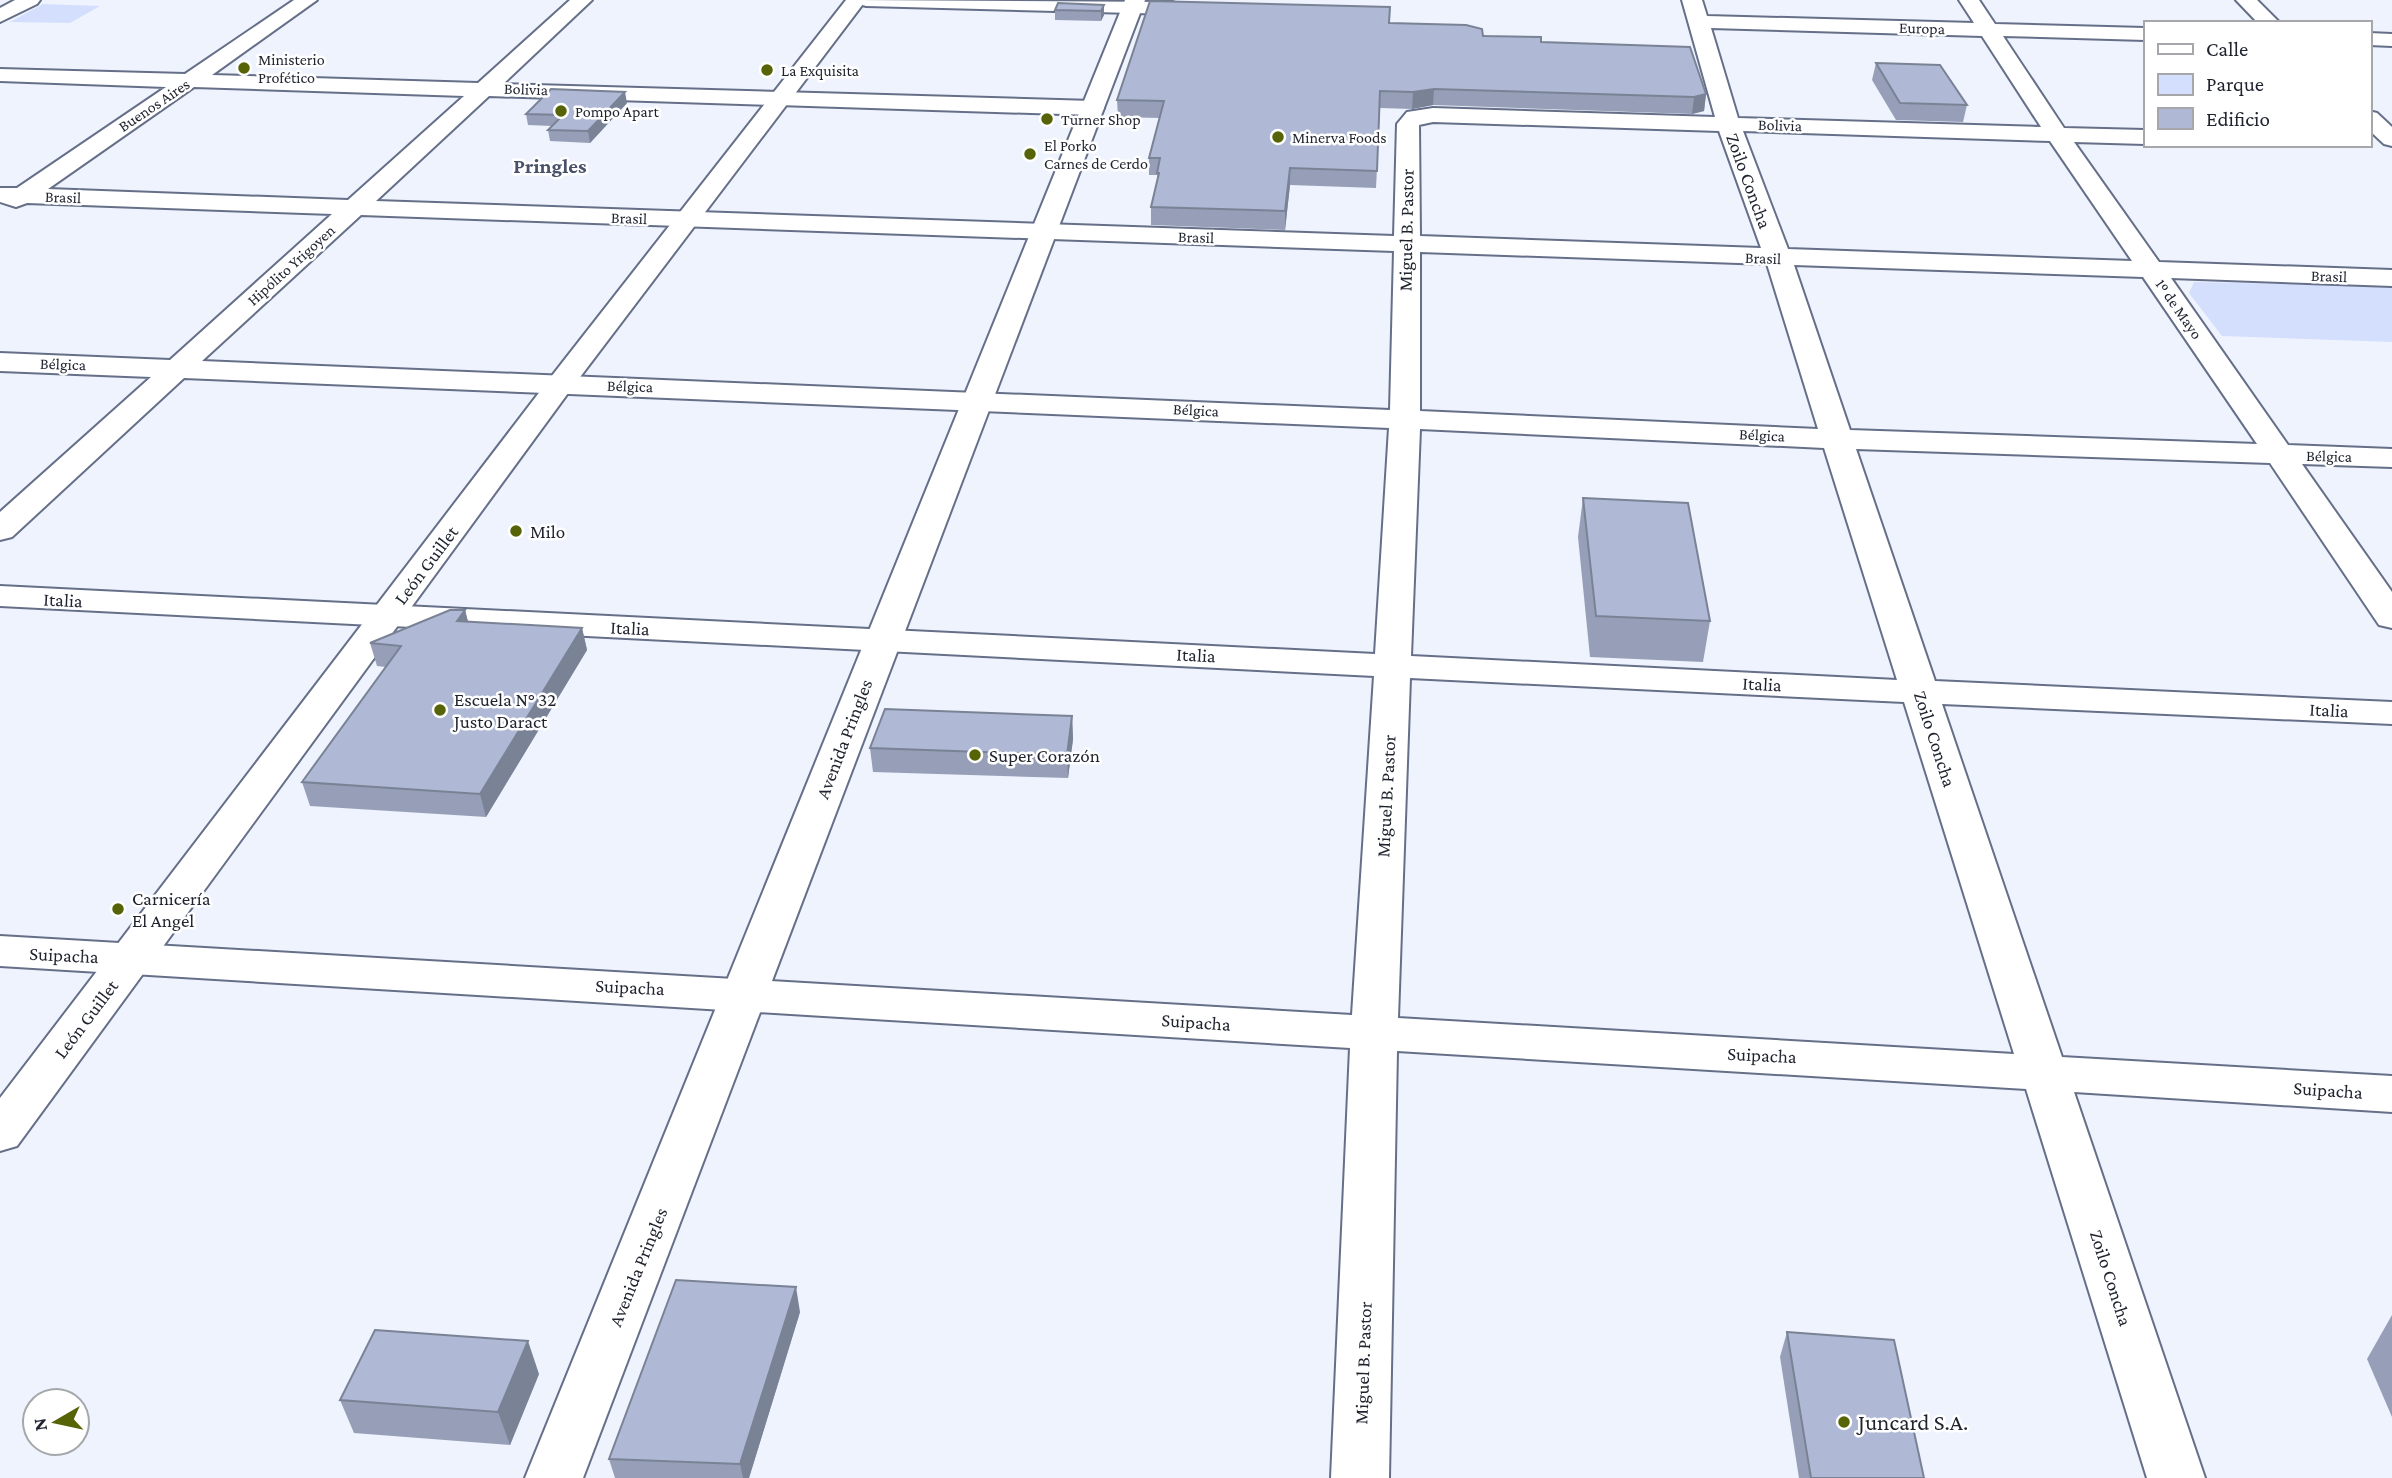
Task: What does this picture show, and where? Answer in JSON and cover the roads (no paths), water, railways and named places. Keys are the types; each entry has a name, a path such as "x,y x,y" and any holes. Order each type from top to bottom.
{"street":[{"path":"0,16 30,0"},
{"name":"Buenos Aires","path":"0,211 11,195 191,80 307,0"},
{"name":"Hipólito Yrigoyen","path":"0,530 582,0"},
{"name":"León Guillet","path":"0,1133 561,383 856,0"},
{"path":"866,0 1134,4 1172,8"},
{"name":"Zoilo Concha","path":"1692,0 1728,123 1777,258 2176,1478"},
{"name":"1º de Mayo","path":"1969,0 2057,134 2392,617"},
{"path":"2246,0 2268,21"},
{"name":"Avenida Pringles","path":"554,1478 747,994 882,639 1134,4"},
{"name":"Europa","path":"1698,22 2144,34"},
{"path":"2371,39 2392,40"},
{"name":"Bolivia","path":"0,75 1093,108"},
{"name":"Bolivia","path":"1415,117 1728,123 2144,137"},
{"name":"Miguel B. Pastor","path":"1360,1478 1374,1032 1405,419 1408,124 1415,117"},
{"path":"2371,120 2392,141"},
{"path":"2371,142 2392,141"},
{"name":"Brasil","path":"11,195 352,209 2392,278"},
{"name":"Bélgica","path":"0,362 979,400 1836,439 2392,458"},
{"name":"Italia","path":"0,596 1919,692 2392,713"},
{"name":"Suipacha","path":"0,951 2392,1094"}],"place":[{"name":"Ministerio Profético","path":"244,68"},
{"name":"La Exquisita","path":"767,70"},
{"name":"Pompo Apart","path":"561,111"},
{"name":"Turner Shop","path":"1047,119"},
{"name":"Minerva Foods","path":"1278,137"},
{"name":"El Porko Carnes de Cerdo","path":"1030,154"},
{"name":"Milo","path":"516,531"},
{"name":"Escuela N° 32 Justo Daract","path":"440,710"},
{"name":"Super Corazón","path":"975,755"},
{"name":"Carnicería El Angel","path":"118,909"},
{"name":"Juncard S.A.","path":"1844,1422"}],"district":[{"name":"Pringles","path":"550,166"}]}
